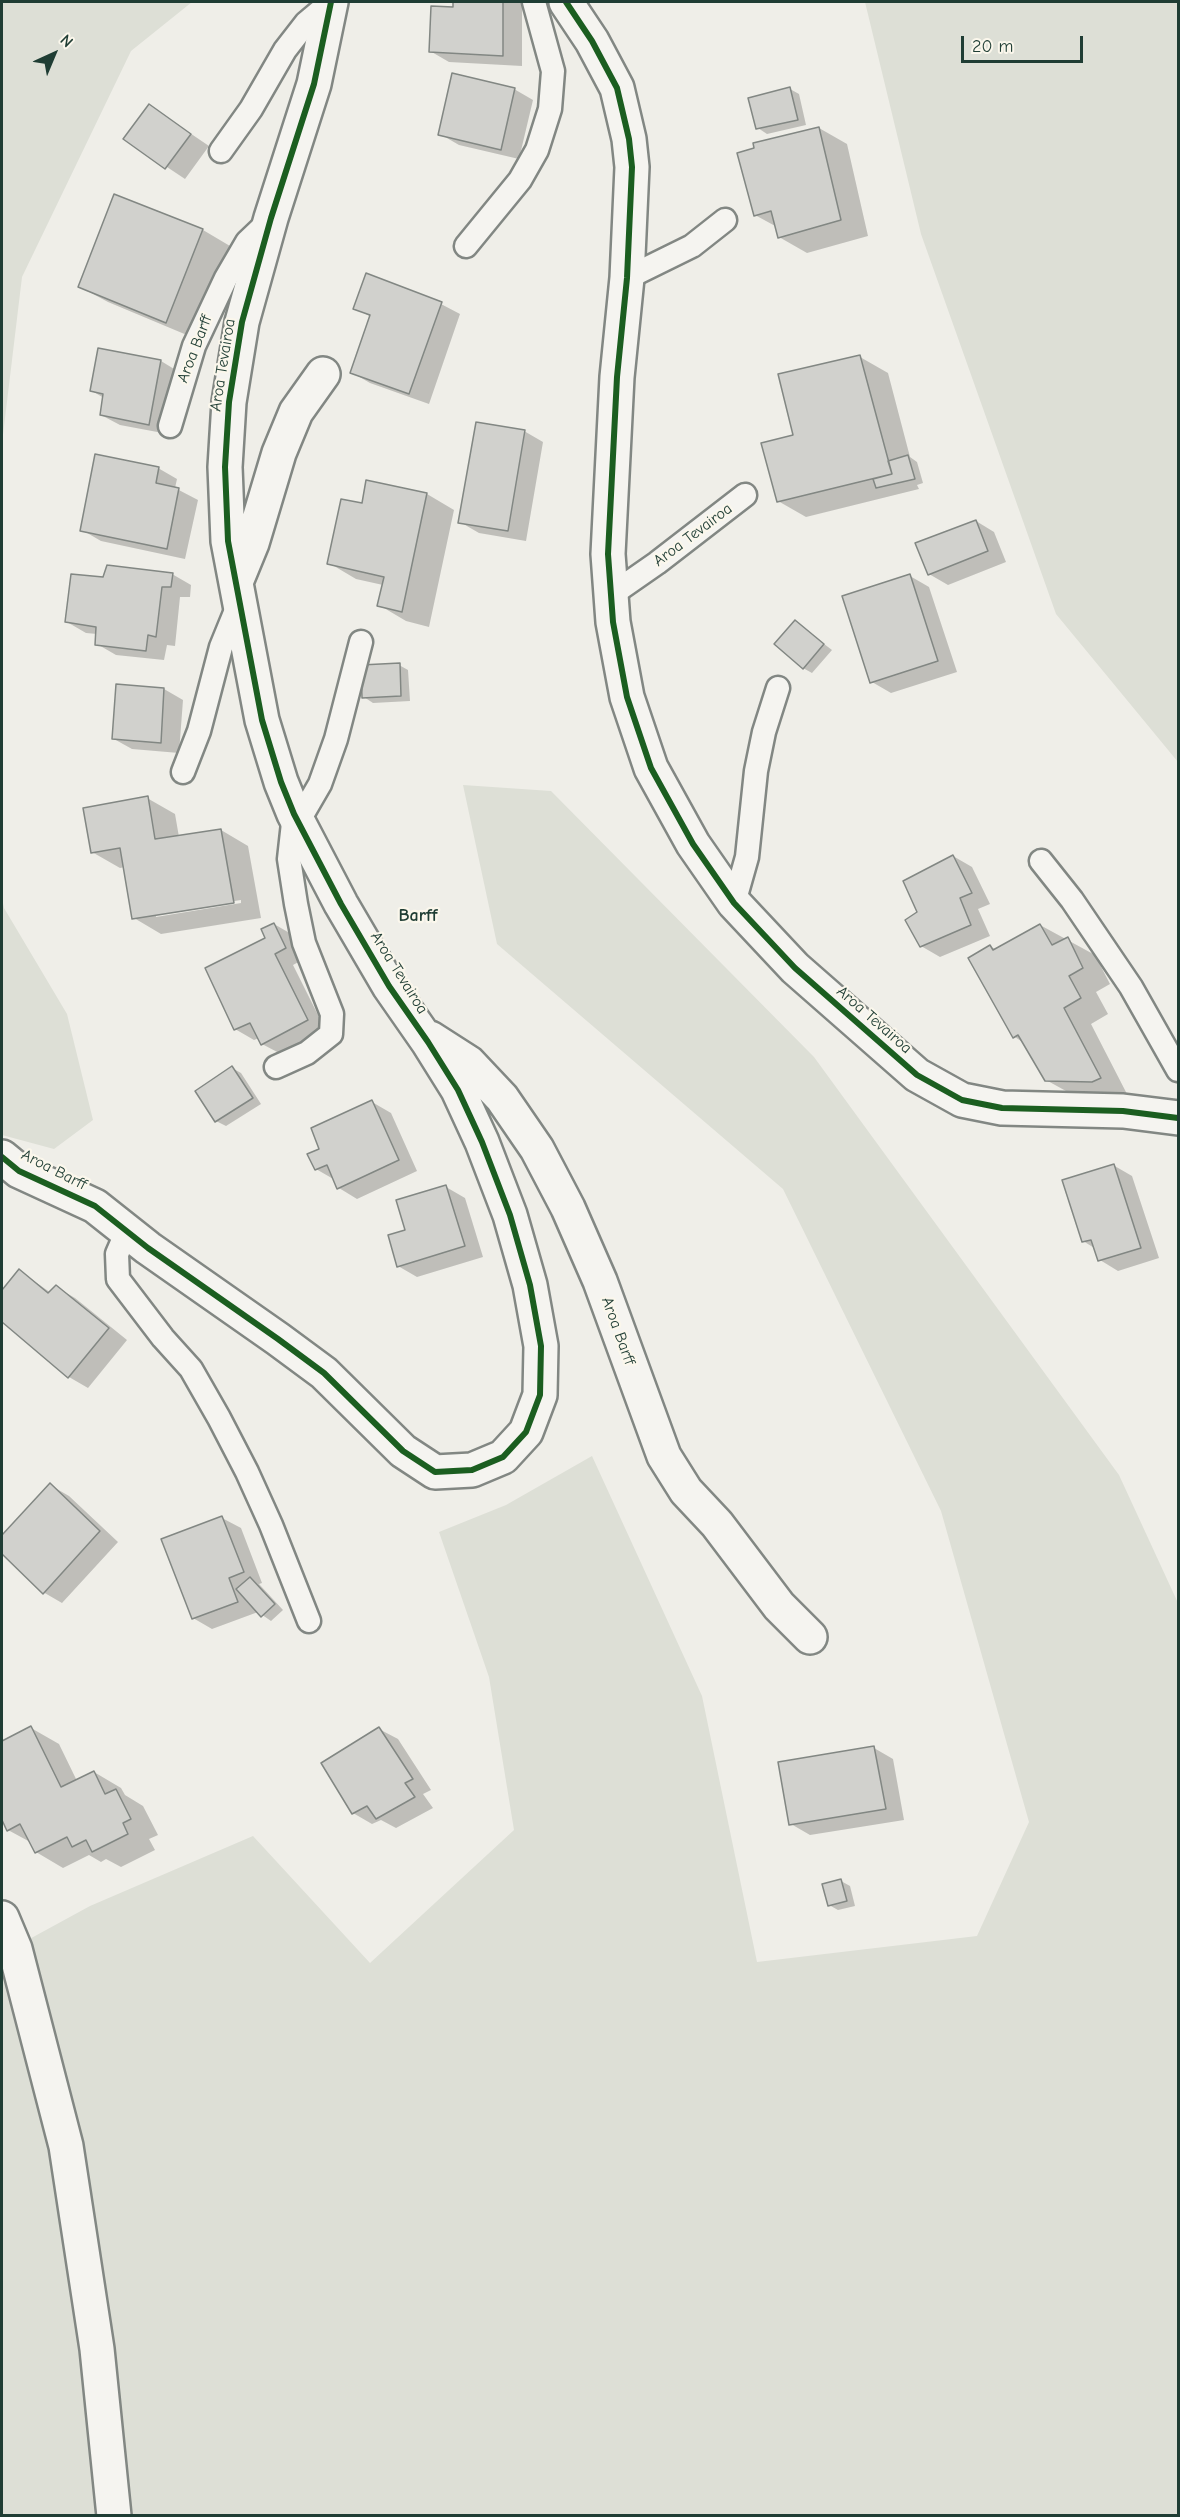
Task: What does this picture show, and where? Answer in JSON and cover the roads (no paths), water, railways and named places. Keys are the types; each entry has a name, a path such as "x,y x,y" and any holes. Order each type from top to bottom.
{"street":[{"name":"Aroa Tevairoa","path":"95,1206 324,1373 403,1451 435,1472 472,1470 503,1457 526,1432 540,1395 541,1346 530,1285 510,1215 482,1142 458,1090 389,986 347,915 296,818 281,782 262,720 228,541 225,467 229,402 242,322 271,218 314,84 331,2"},
{"name":"Aroa Tevairoa","path":"566,2 592,41 617,88 629,139 632,167 627,278 617,377 608,554 613,622 627,697 651,768 693,844 734,903 795,968 917,1075 962,1100 1002,1108 1122,1111 1179,1118"},
{"path":"238,593 279,453 296,412 323,374"},
{"name":"Aroa Barff","path":"421,1032 469,1063 502,1098 537,1149 568,1208 600,1281 664,1456 686,1491 717,1524 779,1606 810,1637"},
{"name":"Aroa Barff","path":"2,1157 19,1171 95,1206"},
{"path":"2,1918 15,1949 66,2146 97,2349 114,2516"}],"lane":[{"path":"221,151 251,109 285,50 306,23 331,2"},
{"path":"466,246 519,180 537,150 550,110 553,71 534,2"},
{"name":"Aroa Barff","path":"170,426 194,346 226,278 247,242 271,218"},
{"path":"627,278 661,264 692,246 725,220"},
{"name":"Aroa Tevairoa","path":"611,595 657,563 745,495"},
{"path":"183,772 198,731 238,593"},
{"path":"276,1067 307,1053 331,1034 332,1014 304,943 289,859 296,818 320,783 332,750 361,642"},
{"path":"734,903 747,857 750,808 758,761 764,732 778,688"},
{"path":"1041,861 1072,900 1131,987 1179,1070"},
{"path":"127,1231 117,1254 118,1279 163,1338 191,1369 219,1418 271,1525 309,1622"}],"district":[{"name":"Barff","path":"418,916"}]}
